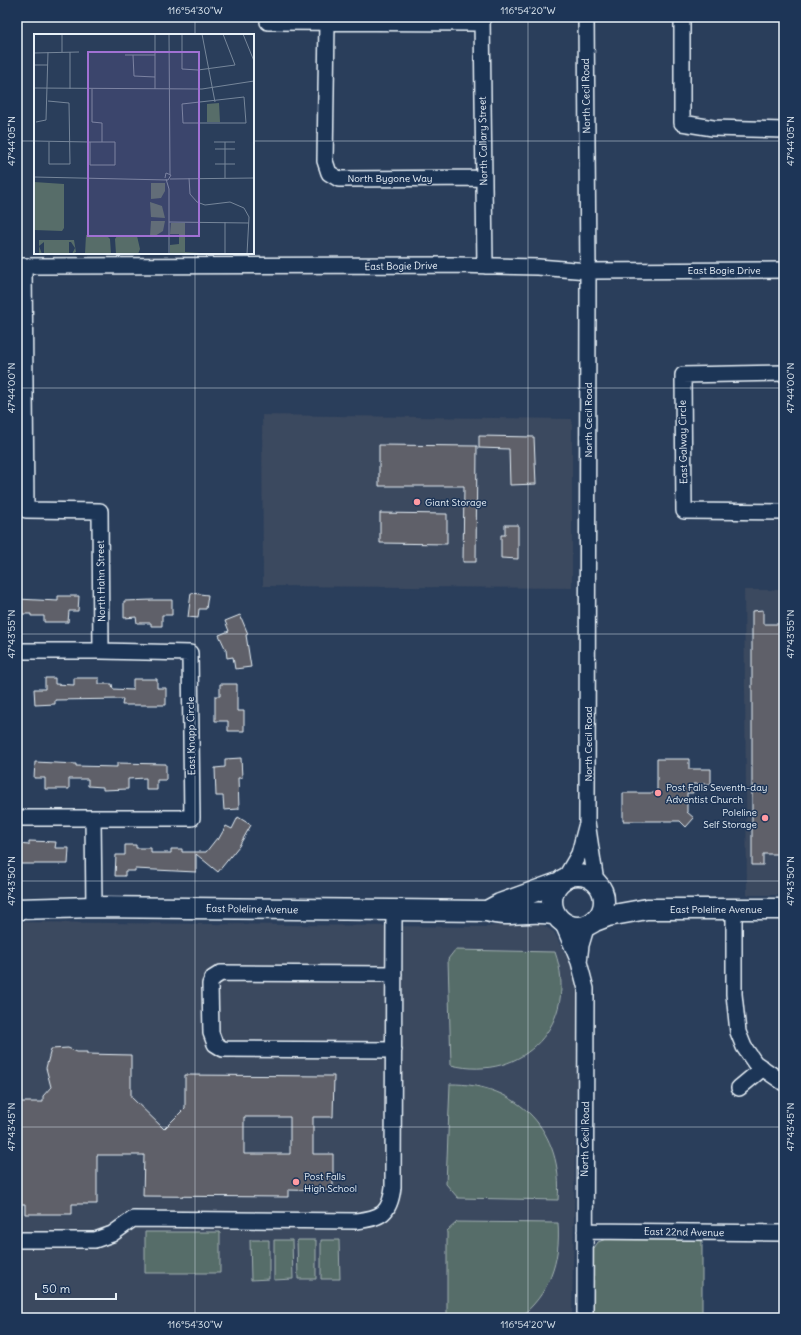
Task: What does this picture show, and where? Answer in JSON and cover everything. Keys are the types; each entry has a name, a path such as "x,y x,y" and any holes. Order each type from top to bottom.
{"main road":[{"path":"572,875 581,875 599,885 603,905 600,914 591,923 578,927 570,926 559,918 552,907 551,898 561,880 572,875"},
{"name":"East Poleline Avenue","path":"487,910 561,880"},
{"name":"East Poleline Avenue","path":"599,885 625,902 647,909"},
{"name":"East Poleline Avenue","path":"17,908 94,907 487,910 508,916 545,912 559,918"},
{"name":"East Poleline Avenue","path":"591,923 608,916 647,909 784,909"}],"street":[{"name":"North Cecil Road","path":"586,17 588,272 587,822 599,885"},
{"path":"682,17 682,123 713,128 784,130"},
{"path":"268,22 482,20"},
{"name":"North Callary Street","path":"482,20 485,266"},
{"name":"North Bygone Way","path":"327,22 325,161 329,173 339,179 484,178"},
{"name":"East Bogie Drive","path":"21,266 485,266 538,267 588,272 784,270"},
{"name":"North Hahn Street","path":"21,266 26,510 100,511 101,651"},
{"name":"East Galway Circle","path":"784,373 683,375 684,511 784,512"},
{"name":"East Knapp Circle","path":"17,651 101,651 190,654 192,818 17,818"},
{"path":"93,818 94,907"},
{"name":"North Cecil Road","path":"561,880 574,865 587,822"},
{"path":"734,909 734,994 738,1032 744,1047 751,1058 784,1083"},
{"path":"17,1240 95,1240 112,1234 133,1219 356,1221 380,1216 388,1209 392,1200 393,1187 394,910"},
{"name":"North Cecil Road","path":"559,918 580,962 586,989 584,1232 585,1318"},
{"name":"North Cecil Road","path":"580,962 581,945 591,923"},
{"path":"394,974 221,973 213,978 210,984 211,1033 215,1044 223,1049 394,1050"},
{"path":"739,1088 763,1068"},
{"name":"East 22nd Avenue","path":"584,1232 784,1233"}],"shaded area":[{"name":"Giant Storage","path":"262,415 572,419 572,588 263,586"},
{"name":"Poleline Self Storage","path":"744,590 784,590 784,895 747,895"},
{"name":"Post Falls High School","path":"525,921 538,922 554,932 575,973 578,997 572,1318 17,1318 17,922 488,927"}],"green space":[{"path":"455,950 555,952 561,978 560,1002 552,1023 540,1042 523,1056 502,1065 477,1068 451,1065 448,959"},
{"path":"450,1084 475,1086 497,1092 516,1102 532,1116 545,1133 553,1153 558,1175 558,1200 458,1198 446,1184"},
{"path":"457,1222 558,1223 557,1251 551,1276 538,1299 519,1318 447,1318 447,1231"},
{"path":"145,1232 220,1232 220,1273 145,1273"},
{"path":"606,1239 702,1239 702,1318 593,1318 592,1251 598,1242"},
{"path":"250,1240 269,1240 269,1279 251,1280"},
{"path":"274,1240 292,1240 293,1279 274,1280"},
{"path":"297,1240 316,1240 316,1279 298,1279"},
{"path":"321,1240 339,1240 340,1279 321,1279"}],"building":[{"path":"479,436 534,437 536,484 510,485 509,449 479,448"},
{"path":"379,445 477,446 476,562 463,562 464,486 379,486"},
{"path":"380,513 447,514 447,544 380,543"},
{"path":"505,525 518,525 518,559 501,558 501,535 505,535"},
{"path":"191,593 208,595 206,609 199,609 198,618 188,617"},
{"path":"58,596 79,596 78,611 69,611 68,622 44,622 44,616 17,614 17,599 58,601"},
{"path":"172,600 172,615 162,615 162,626 151,626 151,623 137,623 136,617 124,618 124,601"},
{"name":"Poleline Self Storage","path":"763,610 763,624 784,624 784,854 763,854 763,865 752,865 752,611"},
{"path":"240,615 248,634 246,635 251,667 235,669 233,657 227,658 226,650 219,635 229,631 225,621"},
{"path":"45,678 55,678 55,684 74,685 74,678 99,678 99,684 112,684 113,689 133,690 133,679 157,679 157,688 166,688 166,705 122,705 123,699 55,700 55,704 35,705 34,689 45,689"},
{"path":"220,684 237,684 237,711 244,711 244,731 228,731 228,721 215,721 215,696 220,696"},
{"path":"241,758 242,778 238,778 239,809 224,810 223,796 216,796 215,768 225,767 225,759"},
{"name":"Post Falls Seventh-day Adventist Church","path":"657,759 689,759 689,769 711,769 711,784 693,784 693,793 687,793 687,812 694,818 686,827 680,821 623,821 623,793 657,793"},
{"path":"35,762 76,764 76,766 117,767 117,763 166,764 166,780 157,780 157,790 146,790 146,778 128,779 128,789 103,790 103,787 88,786 88,779 69,779 69,789 45,789 45,778 34,778"},
{"path":"238,817 251,825 239,846 218,872 196,854 196,872 135,869 135,871 125,871 125,876 115,876 116,855 125,855 125,845 136,845 136,848 151,848 151,853 171,853 171,849 182,849 182,852 206,852 217,838 218,840 226,826 232,829"},
{"path":"29,841 56,842 55,848 69,848 68,864 17,864 17,844 29,845"},
{"path":"68,1048 77,1052 87,1052 87,1054 131,1055 131,1097 164,1129 185,1108 185,1075 334,1076 333,1117 313,1117 313,1154 333,1154 333,1191 288,1190 288,1197 143,1196 144,1155 97,1155 97,1204 72,1204 72,1214 25,1214 25,1204 17,1204 17,1102 43,1102 43,1096 51,1087 46,1068 51,1049","holes":["244,1117 290,1117 290,1154 244,1154"]}],"place":[{"name":"Giant Storage","path":"417,502"},
{"name":"Post Falls Seventh-day Adventist Church","path":"658,793"},
{"name":"Poleline Self Storage","path":"765,818"},
{"name":"Post Falls High School","path":"296,1182"}]}
